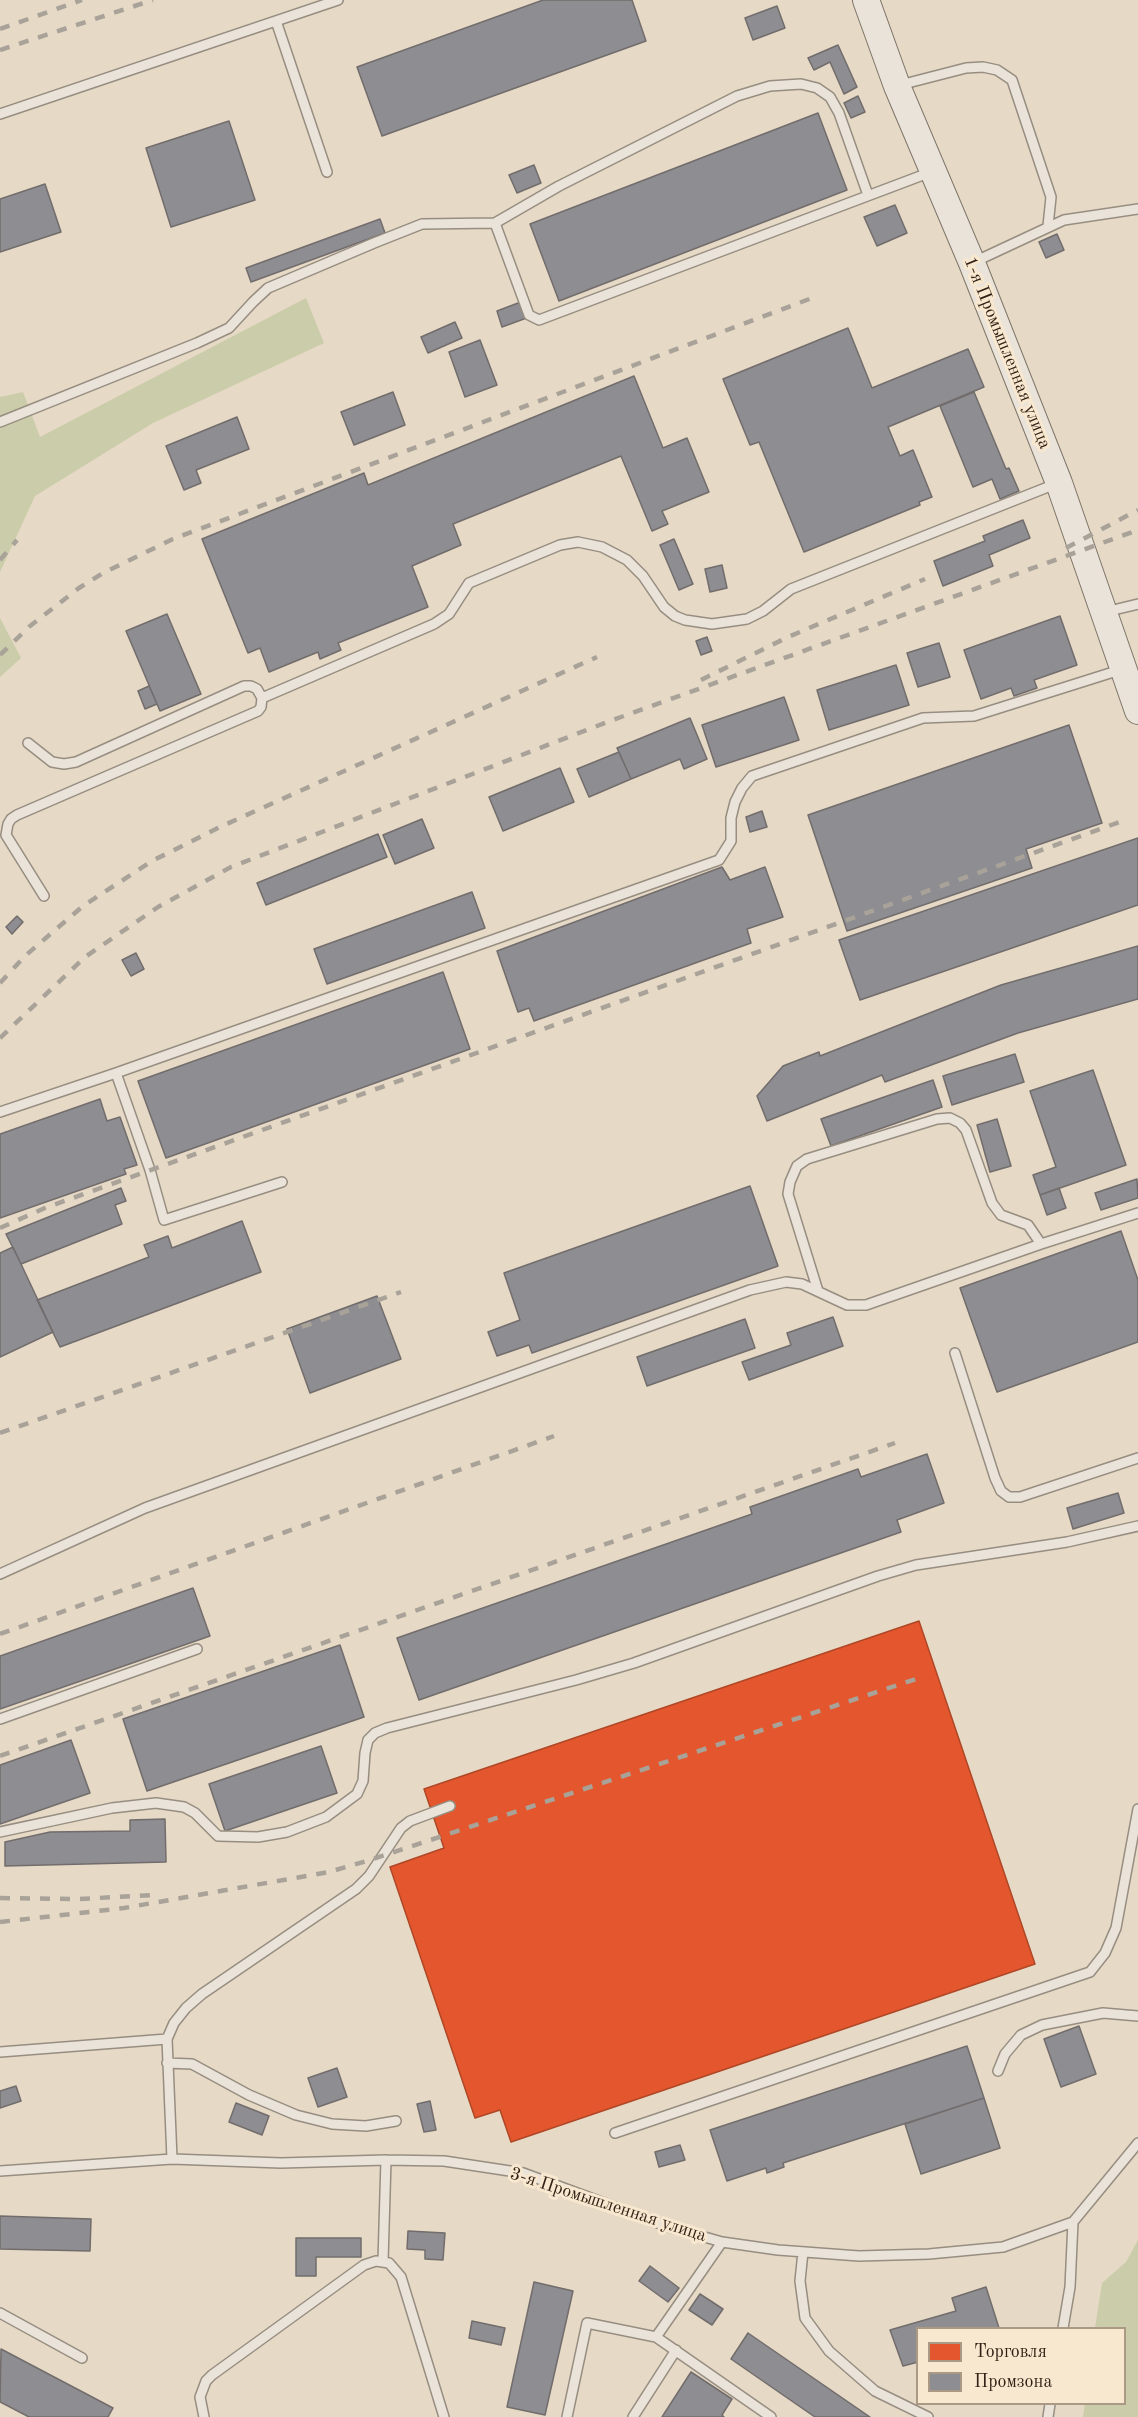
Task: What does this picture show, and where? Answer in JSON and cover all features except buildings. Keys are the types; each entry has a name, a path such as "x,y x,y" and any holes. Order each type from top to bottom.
{"main road":[{"name":"1-я Промышленная улица","path":"866,0 897,86 972,263 1059,483 1138,711"}],"lane":[{"path":"0,114 338,0"},
{"path":"276,21 327,172"},
{"path":"897,86 966,68 983,67 998,70 1012,80 1051,197 1048,226"},
{"path":"0,422 229,328 268,288 422,224 495,223 559,186 726,101 770,86 801,84 817,88 830,97 868,195"},
{"path":"495,223 528,315 539,320 933,171"},
{"path":"972,263 1064,220 1138,209"},
{"path":"262,698 435,624 449,614 469,584 560,545 578,542 602,547 627,560 643,576 664,607 675,616 712,624 747,619 763,611 791,589 1059,483"},
{"path":"1104,612 1138,604"},
{"path":"0,1112 719,860 731,841 731,818 735,802 742,788 753,776 923,718 974,716 1124,669"},
{"path":"28,743 52,762 64,764 76,762 244,686 257,689 262,698 258,711 11,819 6,835 44,896"},
{"path":"116,1073 150,1170 164,1220 282,1182"},
{"path":"818,1290 788,1194 797,1166 807,1159 937,1119 950,1118 960,1123 966,1130 992,1203 1001,1215 1028,1225 1041,1244"},
{"path":"0,1574 145,1508 750,1290 786,1282 802,1284 847,1305 866,1305 1138,1213"},
{"path":"955,1353 995,1478 1001,1491 1009,1497 1020,1497 1138,1458"},
{"path":"0,1832 112,1808 156,1803 167,1803 189,1810 218,1836 250,1838 287,1832 326,1817 357,1794 363,1781 368,1740 375,1733 387,1728 624,1666 878,1576 916,1565 1067,1542 1138,1526"},
{"path":"0,1719 197,1649"},
{"path":"172,2159 166,2062 167,2039 174,2024 186,2008 202,1994 356,1889 369,1876 401,1828 410,1821 450,1806"},
{"path":"615,2133 1090,1972 1105,1953 1116,1928 1138,1809"},
{"path":"998,2071 1005,2054 1021,2035 1042,2025 1103,2013 1138,2016"},
{"path":"0,2052 167,2039"},
{"path":"166,2062 192,2064 249,2095 296,2115 332,2124 366,2126 396,2121"},
{"path":"1063,2327 1070,2287 1074,2222 1138,2143"},
{"name":"3-я Промышленная улица","path":"0,2171 172,2159 281,2163 444,2161 523,2173 666,2226 722,2242 859,2256 929,2254 1003,2247 1074,2222"},
{"path":"383,2262 386,2160"},
{"path":"656,2337 722,2242"},
{"path":"803,2252 800,2281 805,2318 829,2351 875,2391 928,2417"},
{"path":"204,2417 200,2397 206,2381 212,2375 370,2262 383,2262 394,2267 401,2277 444,2417"},
{"path":"0,2313 82,2358"},
{"path":"567,2417 587,2323 656,2337 771,2417"},
{"path":"633,2417 676,2350"}],"green space":[{"path":"306,298 324,343 153,423 35,496 0,572 0,397 23,392 40,437"},
{"path":"0,618 21,658 0,677"},
{"path":"1138,2240 1138,2417 1083,2417 1085,2405 1126,2405 1126,2327 1095,2327 1102,2283 1126,2262"}],"railway":[{"path":"0,29 82,0"},
{"path":"0,50 153,0"},
{"path":"0,655 30,626 79,588 103,573 173,539 812,298"},
{"path":"1066,548 1138,510"},
{"path":"0,1038 85,957 158,907 231,867 610,721 1138,530"},
{"path":"0,560 17,540"},
{"path":"701,680 788,637 925,579"},
{"path":"0,983 25,956 83,906 152,861 220,827 597,657"},
{"path":"0,1228 45,1208 1128,819"},
{"path":"0,1433 401,1292"},
{"path":"0,1634 554,1436"},
{"path":"0,1756 895,1443"},
{"path":"0,1922 124,1908 329,1872 922,1677"},
{"path":"0,1898 78,1899 156,1895"}]}
